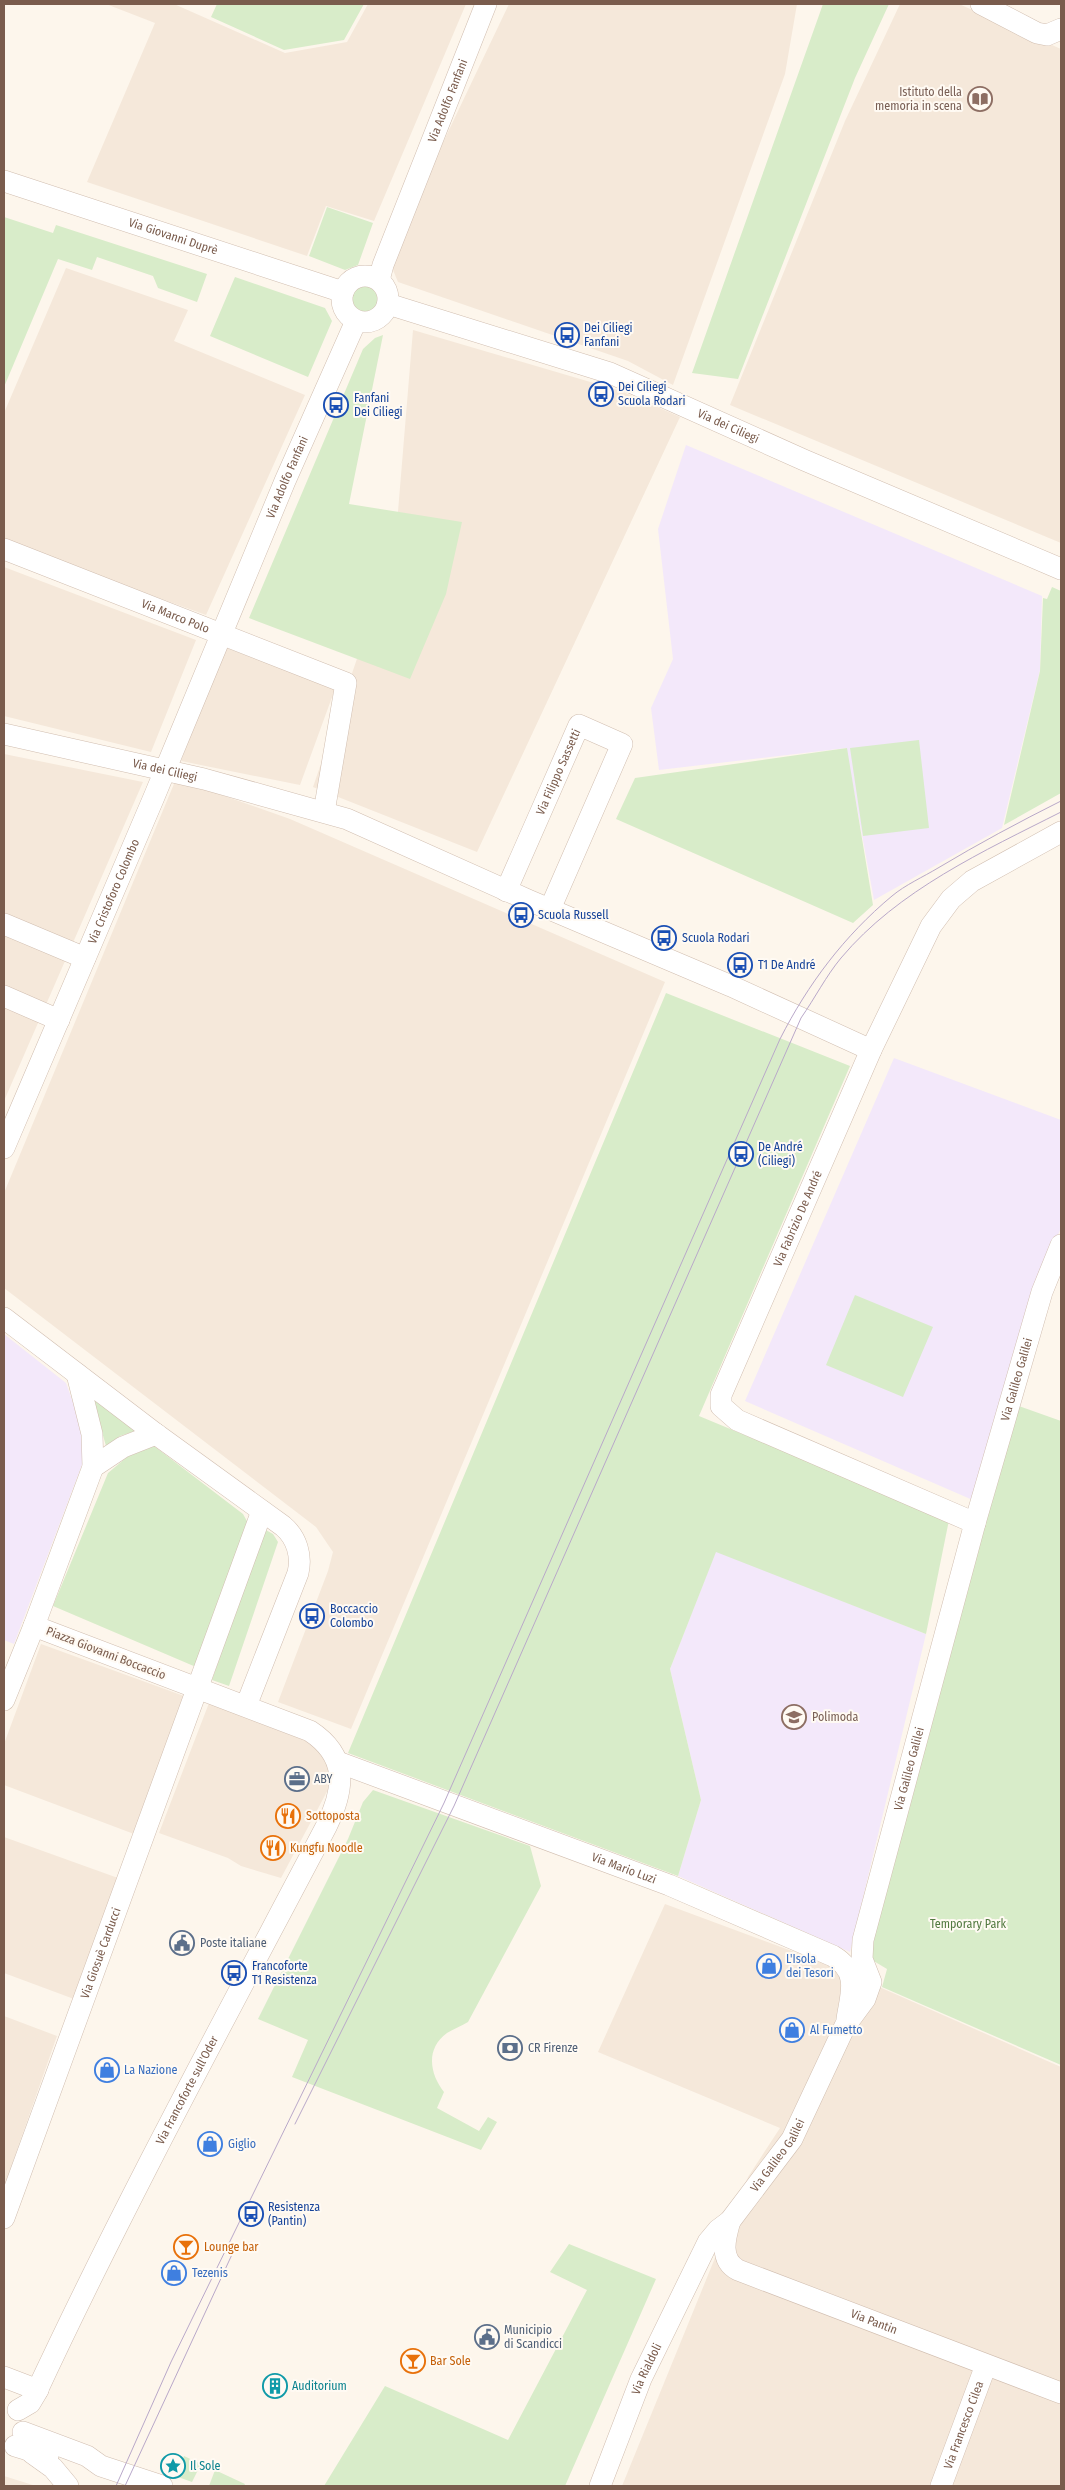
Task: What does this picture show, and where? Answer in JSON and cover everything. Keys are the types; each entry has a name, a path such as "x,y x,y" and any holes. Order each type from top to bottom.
{"street":[{"name":"Via Adolfo Fanfani","path":"379,280 383,265 486,4"},
{"path":"981,4 1038,34 1047,35 1060,32"},
{"name":"Via Giovanni Duprè","path":"4,181 342,292"},
{"path":"358,277 372,277 379,280 387,292 388,304 378,319 371,322 356,321 350,317 342,305 342,292 346,285 358,277"},
{"name":"Via dei Ciliegi","path":"388,304 610,372 804,460 1061,568"},
{"name":"Via Adolfo Fanfani","path":"220,635 356,321"},
{"name":"Via Marco Polo","path":"4,549 346,683 324,812"},
{"name":"Via Cristoforo Colombo","path":"4,1148 165,770 220,635"},
{"name":"Via Filippo Sassetti","path":"506,890 579,724 622,744 550,909"},
{"name":"Via dei Ciliegi","path":"4,734 165,770 347,819 506,890"},
{"name":"Via Fabrizio De André","path":"975,1523 751,1426 733,1417 721,1406 723,1390 871,1050 931,926 947,904 983,874 1061,832"},
{"path":"506,890 723,983 871,1050"},
{"path":"4,924 85,958"},
{"path":"4,996 59,1020"},
{"name":"Via Galileo Galilei","path":"702,2254 713,2234 730,2221 792,2139 845,2026 866,1999 871,1985 870,1976 862,1959 862,1945 975,1523 1042,1292 1061,1245"},
{"path":"4,1318 156,1434 290,1532 298,1549 300,1566 246,1706"},
{"name":"Piazza Giovanni Boccaccio","path":"78,1374 92,1434 93,1467 34,1626 310,1731 332,1749 338,1762"},
{"path":"93,1467 123,1447 156,1434"},
{"path":"197,1688 262,1511"},
{"path":"4,1700 34,1626"},
{"name":"Via Giosuè Carducci","path":"4,2218 197,1688"},
{"name":"Via Mario Luzi","path":"338,1762 669,1885 832,1956 848,1970 853,1988 845,2026"},
{"name":"Via Francoforte sull'Oder","path":"11,2406 30,2403 38,2390 70,2320 181,2101 331,1816 340,1781 338,1762"},
{"name":"Via Pantin","path":"730,2221 724,2246 728,2261 734,2268 1061,2393"},
{"name":"Via Rialdoli","path":"600,2486 642,2379 702,2254"},
{"name":"Via Francesco Cilea","path":"941,2486 986,2365"},
{"path":"4,2377 38,2390"},
{"path":"11,2406 24,2423 17,2445"},
{"path":"17,2445 76,2465 91,2468 101,2466 162,2486"},
{"path":"17,2445 53,2468 68,2486"}],"shaded area":[{"path":"106,4 174,4 285,53 347,42 368,4 466,4 374,221 326,206 307,256 87,182 155,23"},
{"path":"509,4 797,4 785,74 673,385 628,361 398,282 388,258"},
{"path":"900,4 959,4 1061,49 1061,543 730,405 845,121"},
{"path":"66,268 188,310 174,341 305,395 206,615 4,542 4,413"},
{"path":"413,330 621,391 680,417 477,852 313,787 395,548"},
{"path":"686,445 1042,596 1040,670 1002,828 874,900 846,748 659,770 651,708 673,659 658,529"},
{"path":"4,567 196,640 151,752 4,716"},
{"path":"224,647 335,689 300,785 181,761"},
{"path":"4,754 143,782 4,1101"},
{"path":"176,779 290,819 665,982 351,1729 278,1702 328,1571 333,1552 316,1527 4,1288 4,1193"},
{"path":"894,1058 1061,1120 1061,1228 1043,1269 975,1501 745,1401"},
{"path":"4,1334 66,1383 83,1430 83,1462 14,1644 4,1640"},
{"name":"Polimoda","path":"716,1551 926,1634 850,1952 678,1876 701,1800 670,1669"},
{"path":"41,1644 184,1696 134,1834 4,1785 4,1744"},
{"path":"209,1703 313,1744 330,1763 331,1784 281,1878 241,1866 228,1858 159,1833"},
{"path":"4,1837 118,1878 74,1999 4,1973"},
{"path":"665,1904 827,1964 1061,2067 1061,2486 622,2486 748,2177 780,2128 598,2052"},
{"path":"4,2016 57,2036 4,2187"},
{"path":"4,2476 36,2486 4,2486"}],"green space":[{"path":"217,4 364,4 344,40 284,50 211,17"},
{"path":"823,4 889,4 855,78 738,379 692,373"},
{"path":"327,207 373,223 358,265 345,270 309,256"},
{"path":"4,217 53,233 56,225 207,274 197,302 158,288 153,276 97,257 92,270 58,259 4,387"},
{"path":"235,277 325,308 332,321 308,377 210,336"},
{"path":"365,286 374,290 378,299 374,308 365,312 356,308 352,299 356,290"},
{"path":"383,335 349,504 462,522 446,594 410,679 249,618 363,349 375,338"},
{"path":"1052,587 1061,591 1061,793 1004,825 1040,671 1043,598 1047,599"},
{"path":"919,740 929,828 863,836 850,748"},
{"path":"847,748 873,905 853,923 616,819 635,778"},
{"path":"666,993 850,1066 699,1416 949,1520 926,1634 716,1552 670,1669 701,1800 678,1876 348,1753"},
{"path":"855,1295 933,1327 903,1397 826,1365"},
{"path":"92,1397 135,1431 120,1436 106,1446"},
{"name":"Temporary Park","path":"1016,1405 1061,1421 1061,2065 882,1987 887,1969 872,1960 872,1934"},
{"path":"154,1446 243,1514 248,1523 196,1667 53,1606 108,1473 127,1457"},
{"path":"264,1529 273,1534 278,1542 229,1686 212,1680"},
{"path":"373,1790 530,1846 541,1886 468,2022 440,2039 435,2046 433,2054 432,2062 435,2077 444,2092 437,2108 479,2131 488,2117 497,2122 481,2150 292,2077 308,2040 258,2019 348,1839 363,1802"},
{"path":"569,2244 656,2279 565,2486 324,2486 385,2386 508,2440 587,2290 550,2272"},
{"path":"184,2456 201,2464 192,2482 178,2477 176,2473"},
{"path":"215,2470 245,2484 244,2486 209,2486"}],"tram line":[{"path":"116,2486 171,2362 444,1803 780,1039 791,1019 815,980 843,944 858,927 892,896 983,842 1061,801"},
{"path":"295,2124 454,1806 801,1018 841,958 889,912 915,892 973,857 1061,812"},
{"path":"125,2486 235,2248"}],"place":[{"name":"Istituto della memoria in scena","path":"980,99"},
{"name":"Dei Ciliegi Fanfani","path":"567,335"},
{"name":"Dei Ciliegi Scuola Rodari","path":"601,394"},
{"name":"Fanfani Dei Ciliegi","path":"336,405"},
{"name":"Scuola Russell","path":"521,915"},
{"name":"Scuola Rodari","path":"664,938"},
{"name":"T1 De André","path":"740,965"},
{"name":"De André (Ciliegi)","path":"741,1154"},
{"name":"Boccaccio Colombo","path":"312,1616"},
{"name":"Polimoda","path":"794,1717"},
{"name":"ABY","path":"297,1779"},
{"name":"Sottoposta","path":"288,1816"},
{"name":"Kungfu Noodle","path":"273,1848"},
{"name":"Poste italiane","path":"182,1943"},
{"name":"L'Isola dei Tesori","path":"769,1966"},
{"name":"Francoforte T1 Resistenza","path":"234,1973"},
{"name":"Al Fumetto","path":"792,2030"},
{"name":"CR Firenze","path":"510,2048"},
{"name":"La Nazione","path":"107,2070"},
{"name":"Giglio","path":"210,2144"},
{"name":"Resistenza (Pantin)","path":"251,2214"},
{"name":"Lounge bar","path":"186,2247"},
{"name":"Tezenis","path":"174,2273"},
{"name":"Municipio di Scandicci","path":"487,2337"},
{"name":"Bar Sole","path":"413,2361"},
{"name":"Auditorium","path":"275,2386"},
{"name":"Il Sole","path":"173,2466"}]}
